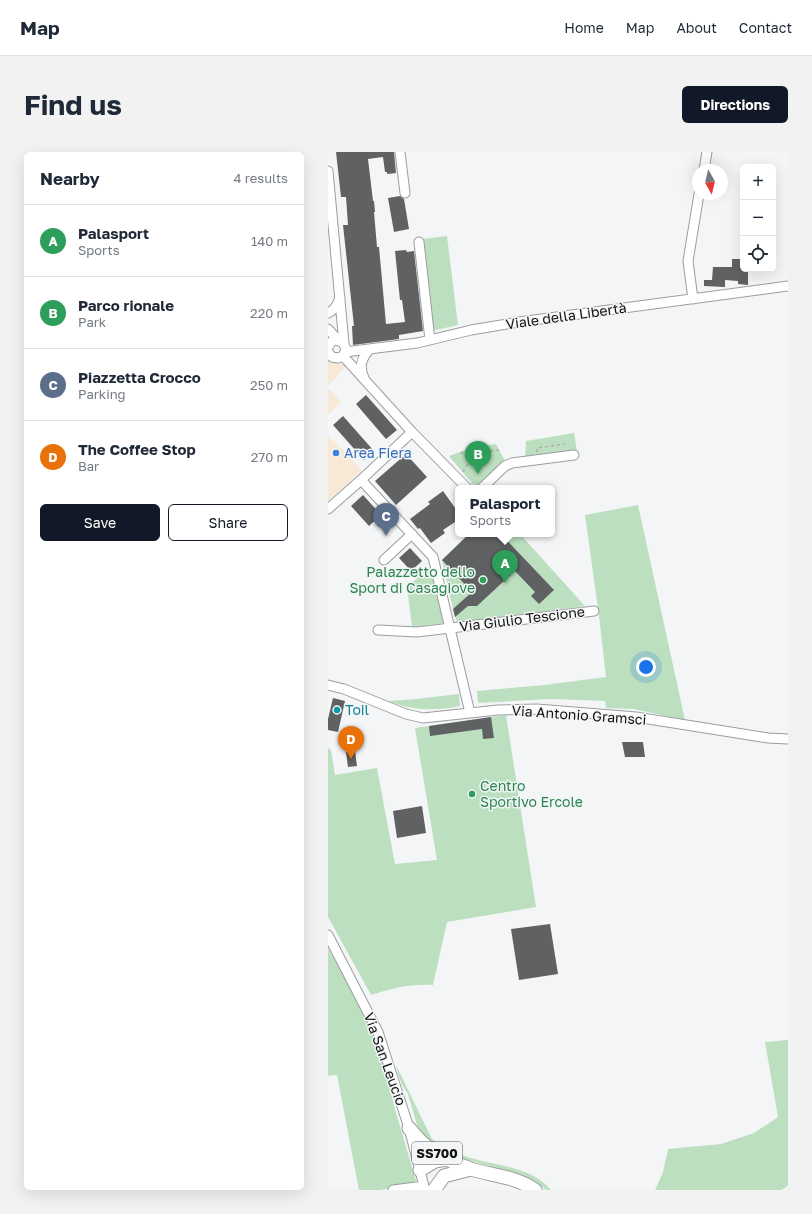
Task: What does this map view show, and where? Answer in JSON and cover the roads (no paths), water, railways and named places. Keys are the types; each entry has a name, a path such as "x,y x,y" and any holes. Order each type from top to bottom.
{"highway":[{"name":"SS700","path":"409,1128 428,1148 447,1159 471,1169 509,1178 526,1184 535,1190"},
{"name":"SS700","path":"420,1170 435,1161 447,1159"},
{"name":"SS700","path":"420,1170 434,1176 444,1176 471,1169"},
{"name":"SS700","path":"428,1189 444,1176"}],"street":[{"path":"400,152 405,193"},
{"path":"705,164 707,152"},
{"path":"328,171 341,295 343,348"},
{"path":"693,299 688,261 698,200"},
{"path":"419,242 430,340"},
{"name":"Viale della Libertà","path":"328,352 335,358 343,348 369,350 430,340 471,330 519,322 788,286"},
{"path":"328,313 332,312 337,306 341,295"},
{"path":"328,329 364,379 412,432 464,485"},
{"path":"328,347 332,341 343,348"},
{"path":"364,379 361,365 365,354 369,350"},
{"path":"328,509 412,432"},
{"path":"485,485 505,466 512,463 574,455"},
{"name":"Via Giulio Tescione","path":"361,480 434,557 470,713"},
{"path":"384,560 412,534"},
{"name":"Via Giulio Tescione","path":"378,630 416,632 594,611"},
{"name":"Via Antonio Gramsci","path":"328,685 344,689 406,714 423,718 498,710 537,709 636,717 768,738 788,739"},
{"name":"Via San Leucio","path":"328,935 378,1032 409,1128 420,1170 428,1189"},
{"path":"393,1190 428,1189"}],"place":[{"name":"Area Fiera","path":"336,453"},
{"name":"Parco rionale","path":"478,474"},
{"name":"Piazzetta Crocco","path":"386,536"},
{"name":"Palazzetto dello Sport di Casagiove","path":"483,580"},
{"name":"Palasport","path":"505,583"},
{"name":"Toil","path":"337,710"},
{"name":"The Coffee Stop","path":"351,759"},
{"name":"Centro Sportivo Ercole","path":"472,794"}]}
